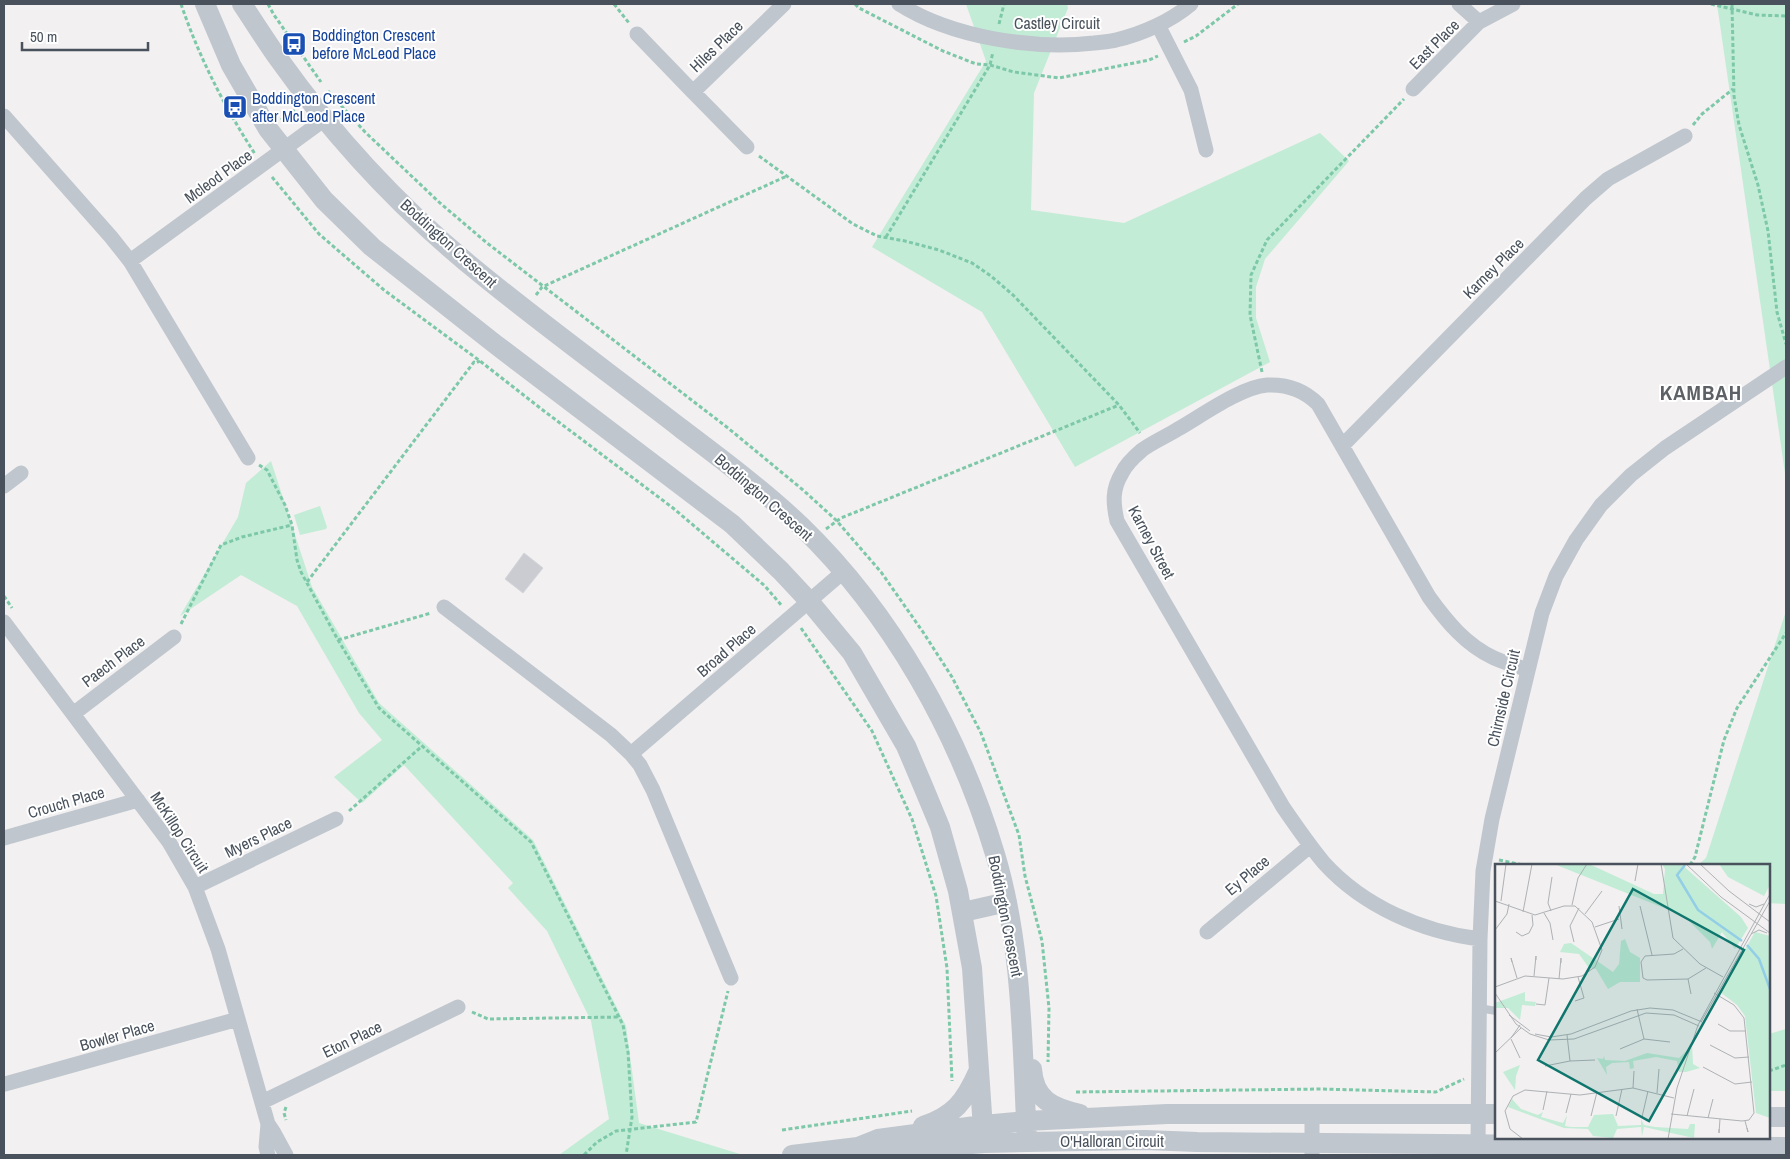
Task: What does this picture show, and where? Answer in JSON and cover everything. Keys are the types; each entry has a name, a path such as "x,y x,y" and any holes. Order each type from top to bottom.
{"street":[{"path":"205,4 231,65 268,129 324,200 372,247 495,344 732,524 781,570 852,653 906,746 940,827 958,891 972,968 983,1134"},
{"name":"Boddington Crescent","path":"242,4 278,58 325,119 415,216 480,273 757,486 803,528 843,572 885,625 912,666 945,726 964,768 996,856 1007,902 1020,989 1027,1142"},
{"name":"Hiles Place","path":"693,92 784,4"},
{"name":"Castley Circuit","path":"899,4 950,27 990,38 1030,44 1077,44 1116,40 1158,25 1191,4"},
{"name":"East Place","path":"1459,4 1479,22"},
{"name":"East Place","path":"1413,90 1479,22 1513,4"},
{"path":"1158,25 1191,90 1206,150"},
{"name":"Hiles Place","path":"637,34 747,147"},
{"path":"4,116 130,261 248,458"},
{"name":"Mcleod Place","path":"130,261 325,119"},
{"name":"Karney Place","path":"1342,446 1586,198 1608,179 1685,136"},
{"name":"Chirnside Circuit","path":"1478,1144 1487,1114 1479,1008 1483,871 1492,819 1542,613 1556,576 1576,540 1601,506 1631,475 1666,448 1786,367"},
{"name":"Karney Street","path":"1480,939 1429,928 1382,908 1342,880 1310,846 1283,807 1117,520 1113,502 1114,493 1121,474 1127,465 1143,450 1244,392 1265,385 1286,386 1304,392 1318,404 1429,598 1446,622 1468,642 1494,658 1528,670"},
{"path":"4,486 21,473"},
{"name":"Broad Place","path":"631,754 843,572"},
{"path":"444,607 611,735 640,765 653,790 731,978"},
{"name":"McKillop Circuit","path":"4,622 169,842 195,887 218,949 268,1124 266,1147 268,1155"},
{"name":"Paech Place","path":"73,714 174,637"},
{"name":"Crouch Place","path":"4,838 138,800"},
{"name":"Myers Place","path":"195,887 336,818"},
{"name":"Ey Place","path":"1207,932 1310,846"},
{"path":"963,912 1007,902"},
{"name":"Eton Place","path":"262,1102 458,1007"},
{"name":"Bowler Place","path":"5,1084 238,1019"},
{"path":"1022,1031 1031,1060 1033,1083 1037,1091 1046,1101 1064,1110 1097,1118"},
{"path":"878,1139 934,1122 949,1114 961,1103 970,1090 978,1072"},
{"path":"1312,1113 1312,1149"},
{"name":"O'Halloran Circuit","path":"858,1147 874,1152 983,1134 1026,1122 1168,1114 1487,1114"},
{"path":"1770,1117 1786,1117"},
{"name":"McKillop Circuit","path":"268,1124 286,1155"},
{"name":"O'Halloran Circuit","path":"792,1155 858,1147 878,1139 983,1134 1027,1142 1145,1140 1312,1149 1478,1144 1786,1148"}],"lane":[{"path":"1479,1008 1495,1011"}],"path":[{"path":"268,4 326,88 365,132 447,209 487,244 542,287 728,428 836,520 881,572 952,677 981,734 1019,835 1024,876 1042,940 1049,1008 1048,1064"},
{"path":"614,4 637,34"},
{"path":"855,4 944,51 976,64 990,65 886,238"},
{"path":"1711,4 1732,6 1743,13 1786,16"},
{"path":"1732,6 1734,89 1739,125 1758,185 1768,231 1777,312 1786,344"},
{"path":"1685,136 1702,114 1734,89"},
{"path":"1265,385 1250,315 1251,275 1267,240 1413,90"},
{"path":"248,143 310,99"},
{"path":"747,147 853,224 877,236 939,250 972,263 991,276 1013,295 1120,405 1150,446"},
{"path":"542,287 787,176"},
{"path":"307,582 474,362 480,361 673,508 764,586 792,616 872,731 912,819 936,896 947,968 953,1077 951,1084"},
{"path":"836,520 1120,405"},
{"path":"248,458 267,470 285,505 292,525 297,560 307,582 338,640 379,708 531,842 623,1025 628,1052 632,1117 626,1155"},
{"path":"174,637 221,545 242,537 292,525"},
{"path":"338,640 425,616 444,607"},
{"path":"1691,864 1695,858 1724,740 1737,708 1786,633"},
{"path":"336,818 352,808 421,747"},
{"path":"1486,857 1518,864"},
{"path":"1002,881 1024,876"},
{"path":"936,896 958,891"},
{"path":"584,1155 597,1142 616,1131 696,1122 731,978"},
{"path":"458,1007 488,1019 620,1017"},
{"path":"1770,1071 1786,1065"},
{"path":"1070,1091 1078,1093 1321,1089 1436,1092 1466,1078 1466,1084"}],"green space":[{"path":"966,4 1067,4 1068,8 1034,93 1031,210 1124,223 1320,133 1349,161 1265,259 1256,287 1256,318 1270,362 1075,467 982,312 872,247 986,61"},
{"path":"1717,4 1786,4 1786,480"},
{"path":"271,461 312,587 379,703 533,840 626,1026 639,1123 743,1155 559,1155 609,1119 591,1021 547,931 508,888 513,883 404,765 362,803 334,777 382,740 359,713 297,606 241,575 180,616 238,517 246,483"},
{"path":"320,506 326,529 300,535 294,515"},
{"path":"1786,611 1786,904 1770,903 1770,864 1699,864 1706,858"},
{"path":"1786,1029 1786,1091 1770,1091 1770,1034"}],"building":[{"path":"524,553 543,568 523,593 505,579"}],"place":[{"name":"Boddington Crescent before McLeod Place","path":"294,44"},
{"name":"Boddington Crescent after McLeod Place","path":"235,107"}],"district":[{"name":"KAMBAH","path":"1701,393"}]}
